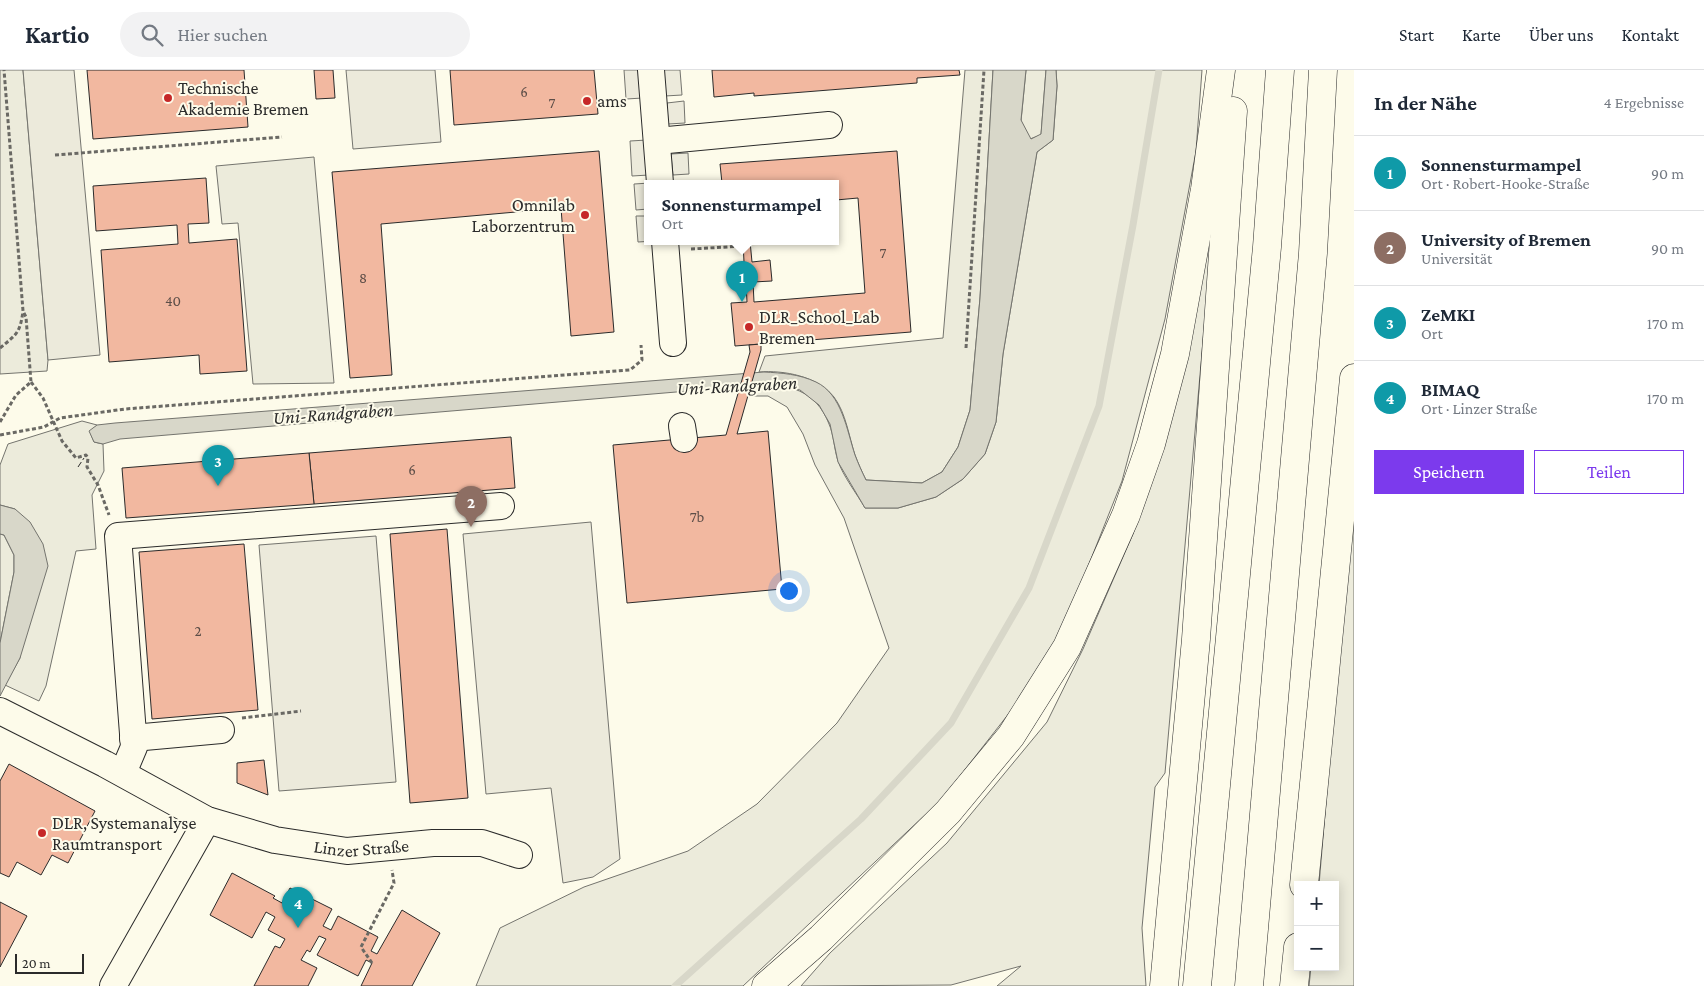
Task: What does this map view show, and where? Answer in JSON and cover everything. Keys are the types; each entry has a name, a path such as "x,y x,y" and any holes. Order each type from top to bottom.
{"highway":[{"path":"766,986 822,938 948,812 1012,736 1068,647 1126,515 1154,435 1175,354 1206,180 1221,70"},
{"path":"1164,986 1196,639 1236,70"},
{"path":"1198,986 1268,247 1280,70"},
{"path":"1249,986 1313,253 1323,70"},
{"path":"1304,881 1354,378"},
{"path":"1294,986 1296,971"}],"street":[{"path":"651,70 660,180"},
{"path":"657,141 829,125"},
{"path":"665,246 673,342"},
{"path":"123,774 134,747 118,536 502,506"},
{"name":"Linzer Straße","path":"3,712 207,820 284,842 347,851 433,843 482,843 519,855"},
{"path":"133,738 221,730"},
{"path":"112,986 207,820"}],"path":[{"path":"0,348 21,327 23,310 4,70"},
{"path":"966,348 984,70"},
{"path":"55,155 282,137"},
{"path":"665,246 743,246"},
{"path":"23,310 26,317 31,382 43,398 62,441 76,458 86,455 88,458 87,467 98,485 118,536"},
{"path":"0,435 44,426 60,418 125,409 630,370 642,360 641,345"},
{"path":"0,422 16,394 31,382"},
{"path":"221,730 234,719 301,711"},
{"path":"372,963 361,947 394,883 387,847"}],"shaded area":[{"path":"0,70 23,70 48,360 47,371 0,374"},
{"path":"23,70 74,70 100,355 48,360"},
{"path":"346,70 435,70 441,142 353,149"},
{"path":"624,70 641,70 643,98 626,99"},
{"path":"664,70 680,70 682,95 665,96"},
{"path":"965,70 993,70 980,298 970,410 958,447 942,472 922,483 866,480 855,455 842,410 834,397 819,384 800,376 779,372 759,372 765,356 943,338"},
{"path":"1026,70 1046,70 1041,135 1030,139 1021,121"},
{"path":"1056,70 1202,70 1196,151 1165,319 1122,481 1058,642 1010,712 942,799 743,986 476,986 500,928 584,887 688,851 757,804 837,723 889,648 844,518 815,465 803,434 787,407 768,396 751,396 754,385 789,387 809,396 817,403 831,428 840,467 865,508 898,508 936,497 963,479 985,454 996,422 1003,354 1037,152 1053,140 1057,86"},
{"path":"684,101 685,123 668,124 667,103"},
{"path":"647,140 649,175 632,176 630,141"},
{"path":"688,153 689,174 673,175 671,154"},
{"path":"314,157 334,383 253,384 238,223 222,224 216,166"},
{"path":"644,183 644,209 636,210 634,184"},
{"path":"1216,193 1165,773 1155,787 1142,928 1146,986 997,986 1021,966 951,985 801,986 830,953 947,843 1047,722 1083,649 1133,534 1170,412"},
{"path":"636,216 644,216 644,242 638,242"},
{"path":"82,421 97,425 90,432 94,442 103,444 104,471 92,495 96,549 76,551 46,686 39,701 5,685 20,658 15,509 0,505 0,465 8,444"},
{"path":"1354,470 1354,986 1309,986 1311,971 1339,971 1339,881 1319,881"},
{"path":"591,522 620,859 593,877 563,883 551,788 486,794 463,534"},
{"path":"0,534 4,535 14,555 14,572 0,643"},
{"path":"376,536 396,782 279,791 259,545"}],"water":[{"name":"Uni-Randgraben","path":"993,70 1026,70 1021,120 1031,139 1041,134 1046,70 1056,70 1057,86 1053,140 1037,152 1003,354 996,422 985,454 963,479 936,497 898,508 865,508 838,462 830,424 819,405 800,390 771,384 120,439 103,444 94,442 89,431 97,425 115,423 771,372 810,379 825,388 832,395 842,414 855,455 866,480 922,483 942,472 958,447 970,410 980,298"},
{"path":"0,505 15,509 30,522 43,544 48,566 20,658 0,696 0,643 14,572 14,555 4,535 0,534"}],"building":[{"name":"Technische Akademie Bremen","path":"87,70 244,70 248,127 93,139"},
{"path":"314,70 333,70 335,98 316,99"},
{"path":"450,70 594,70 598,114 454,125"},
{"path":"712,70 959,70 960,75 917,78 917,83 754,96 754,93 714,97"},
{"path":"599,151 614,332 571,336 561,208 381,224 392,375 350,378 332,172"},
{"path":"897,151 911,332 735,346 731,303 747,302 746,283 739,283 737,263 744,262 743,245 750,245 752,262 770,260 772,281 753,282 754,302 865,293 858,198 839,200 839,180 722,180 720,164"},
{"path":"206,178 209,223 188,224 189,243 237,239 247,371 200,374 199,355 109,362 101,250 178,244 177,225 96,231 93,186"},
{"path":"761,344 761,350 737,434 768,431 782,589 627,603 613,445 726,435 750,352 749,345"},
{"path":"511,437 515,488 314,504 309,453"},
{"path":"309,453 314,504 126,518 122,468"},
{"path":"447,529 468,798 410,803 390,534"},
{"path":"244,544 258,710 152,719 139,552"},
{"path":"264,760 268,795 237,783 237,763"},
{"name":"DLR, Systemanalyse Raumtransport","path":"9,764 95,811 68,863 52,855 41,875 17,862 9,877 0,873 0,781"},
{"path":"232,873 275,896 273,898 282,903 290,888 332,909 323,926 331,930 338,916 378,937 371,951 377,954 402,910 440,933 412,986 361,986 372,963 366,960 358,976 317,955 326,939 319,936 310,952 307,950 301,960 317,968 308,986 254,986 275,946 280,948 285,939 268,930 275,917 266,912 252,938 210,915"},
{"path":"0,902 27,916 0,967"}],"waterway":[{"path":"675,986 861,819 951,723 1029,588 1099,406 1133,225 1159,70"}],"fence":[{"path":"78,467 84,458"}],"place":[{"name":"Technische Akademie Bremen","path":"168,98"},
{"name":"ams","path":"587,101"},
{"name":"Omnilab Laborzentrum","path":"585,215"},
{"name":"Sonnensturmampel","path":"742,302"},
{"name":"DLR_School_Lab Bremen","path":"749,327"},
{"name":"ZeMKI","path":"218,486"},
{"name":"University of Bremen","path":"471,527"},
{"name":"DLR, Systemanalyse Raumtransport","path":"42,833"},
{"name":"BIMAQ","path":"298,928"}]}
